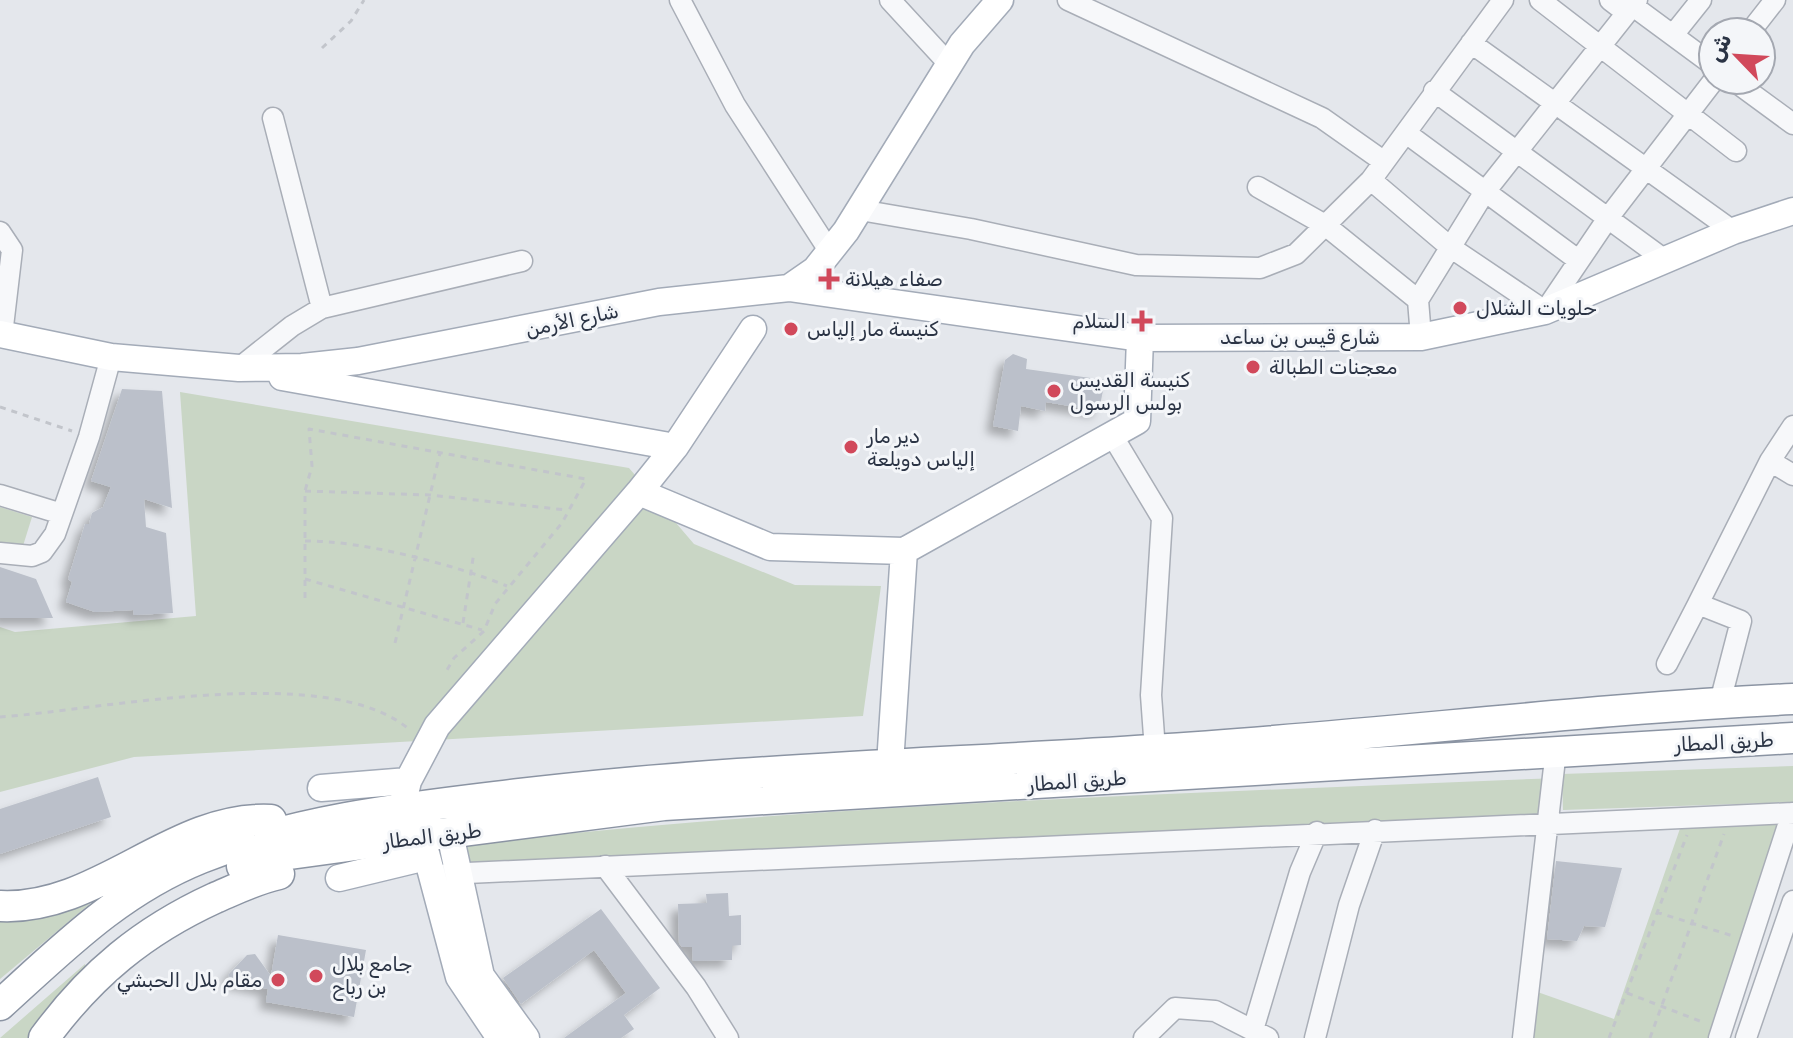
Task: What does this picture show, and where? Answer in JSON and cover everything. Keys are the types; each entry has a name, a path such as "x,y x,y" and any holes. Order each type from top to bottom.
{"highway":[{"name":"طريق المطار","path":"313,825 405,794 1155,750 1720,702 1793,699"},
{"name":"طريق المطار","path":"0,1026 136,911 184,885 268,857 363,844 432,851 664,805 1793,738"},
{"path":"0,906 54,898 98,881 204,831 266,819 313,825"},
{"path":"0,1005 106,909 158,877 203,857 313,825"},
{"path":"44,1038 94,977 117,956 174,917 261,878 308,868 363,844"}],"main road":[{"path":"789,288 815,270 830,252 860,210 977,22 1000,0"},
{"name":"شارع قيس بن ساعد","path":"789,288 1140,338 1421,337 1545,311 1733,231 1793,211"},
{"name":"شارع الأرمن","path":"1,335 111,357 239,368 358,361 659,302 789,288"},
{"path":"321,788 405,794 425,745 453,706 675,447 753,329"},
{"path":"639,492 770,547 904,551 1137,421 1140,338"},
{"path":"358,361 352,376 358,390"},
{"path":"239,368 675,447"},
{"path":"890,764 904,551"},
{"path":"432,851 460,873 481,976 526,1038"},
{"path":"339,878 432,851"},
{"path":"432,851 459,977 500,1038"}],"street":[{"path":"680,0 735,105 830,252"},
{"path":"1068,0 1322,118 1383,161"},
{"path":"860,210 971,229 1136,265 1260,268 1296,254 1371,180 1503,0"},
{"path":"1540,0 1736,151"},
{"path":"1610,0 1633,6 1697,53"},
{"path":"1673,35 1701,0"},
{"path":"1762,16 1775,0"},
{"path":"893,1 949,64"},
{"path":"1421,337 1418,300 1484,193 1602,49 1633,6"},
{"path":"1471,43 1644,171 1733,231"},
{"path":"1434,91 1665,260"},
{"path":"1371,180 1450,247 1545,311 1608,218 1703,96"},
{"path":"1755,96 1793,124"},
{"path":"273,118 322,308"},
{"path":"1406,133 1578,260"},
{"path":"1258,187 1325,225 1418,300"},
{"path":"0,232 12,250 1,335"},
{"path":"239,368 292,326 322,308 522,261"},
{"path":"0,553 22,558 42,552 50,544 89,437 111,357"},
{"path":"1667,664 1770,461 1793,426"},
{"path":"1112,435 1162,518 1151,695 1155,750"},
{"path":"1770,461 1793,475"},
{"path":"0,495 62,514"},
{"path":"1698,604 1741,621 1720,702"},
{"path":"1523,1038 1556,750"},
{"path":"432,851 460,873 1548,821 1728,824 1793,813"},
{"path":"1712,1030 1793,813"},
{"path":"1315,1038 1349,905 1375,830"},
{"path":"1144,1038 1175,1008 1215,1011 1261,1034 1300,872 1317,832"},
{"path":"605,866 696,987 728,1038"},
{"path":"1746,1038 1793,901"}],"path":[{"path":"322,48 351,21 364,0"},
{"path":"0,407 89,437"},
{"path":"305,598 305,491 312,466 309,429 586,479 575,504 566,510 562,523 495,604 484,631 454,658 447,670"},
{"path":"395,643 440,453"},
{"path":"305,491 430,495 566,510"},
{"path":"305,541 349,545 415,559 508,586"},
{"path":"463,624 474,552"},
{"path":"305,579 484,631"},
{"path":"0,717 209,693 312,697 360,703 402,724 425,745"},
{"path":"1711,834 1728,824"},
{"path":"1650,1038 1728,824"},
{"path":"1609,1038 1685,835 1698,835"},
{"path":"1656,912 1735,937"},
{"path":"1626,993 1712,1030"}],"green space":[{"path":"180,392 629,468 694,544 795,585 881,586 863,716 134,757 0,792 0,627 15,632 196,616"},
{"path":"0,507 32,517 22,549 0,542"},
{"path":"1793,766 1793,802 1563,810 1562,774"},
{"path":"1553,778 1548,821 460,873 453,846 727,819 865,810"},
{"path":"1792,813 1719,1038 1524,1038 1529,989 1614,1019 1684,817"},
{"path":"98,897 0,979 0,917"},
{"path":"85,964 86,968 37,1038 0,1038"}],"building":[{"path":"1013,354 1027,359 1026,369 1105,380 1099,411 1046,402 1045,411 1021,406 1018,431 993,426 1005,360"},
{"path":"122,389 162,391 172,508 144,499 146,527 166,533 173,613 134,615 133,610 95,612 66,602 72,582 68,579 85,524 89,524 92,513 103,507 111,487 91,481"},
{"path":"0,567 36,579 53,618 0,618"},
{"path":"98,777 111,817 0,854 0,809"},
{"path":"1556,861 1622,868 1605,927 1584,926 1577,941 1547,939"},
{"path":"728,893 729,916 741,915 741,945 732,946 732,960 693,961 692,947 682,947 679,943 678,904 707,903 706,894"},
{"path":"601,909 660,988 624,1015 634,1029 621,1038 564,1038 626,993 594,950 521,1004 503,978"},
{"name":"جامع بلال بن رباح","path":"278,935 366,950 354,1017 266,1002 268,989 234,982 228,975 247,955 255,954 271,976"}],"place":[{"name":"صفاء هيلانة","path":"829,279"},
{"name":"حلويات الشلال","path":"1460,308"},
{"name":"السلام","path":"1142,321"},
{"name":"كنيسة مار إلياس","path":"791,329"},
{"name":"معجنات الطبالة","path":"1253,367"},
{"name":"كنيسة القديس بولس الرسول","path":"1054,391"},
{"name":"دير مار إلياس دويلعة","path":"851,447"},
{"name":"جامع بلال بن رباح","path":"316,976"},
{"name":"مقام بلال الحبشي","path":"278,980"}]}
